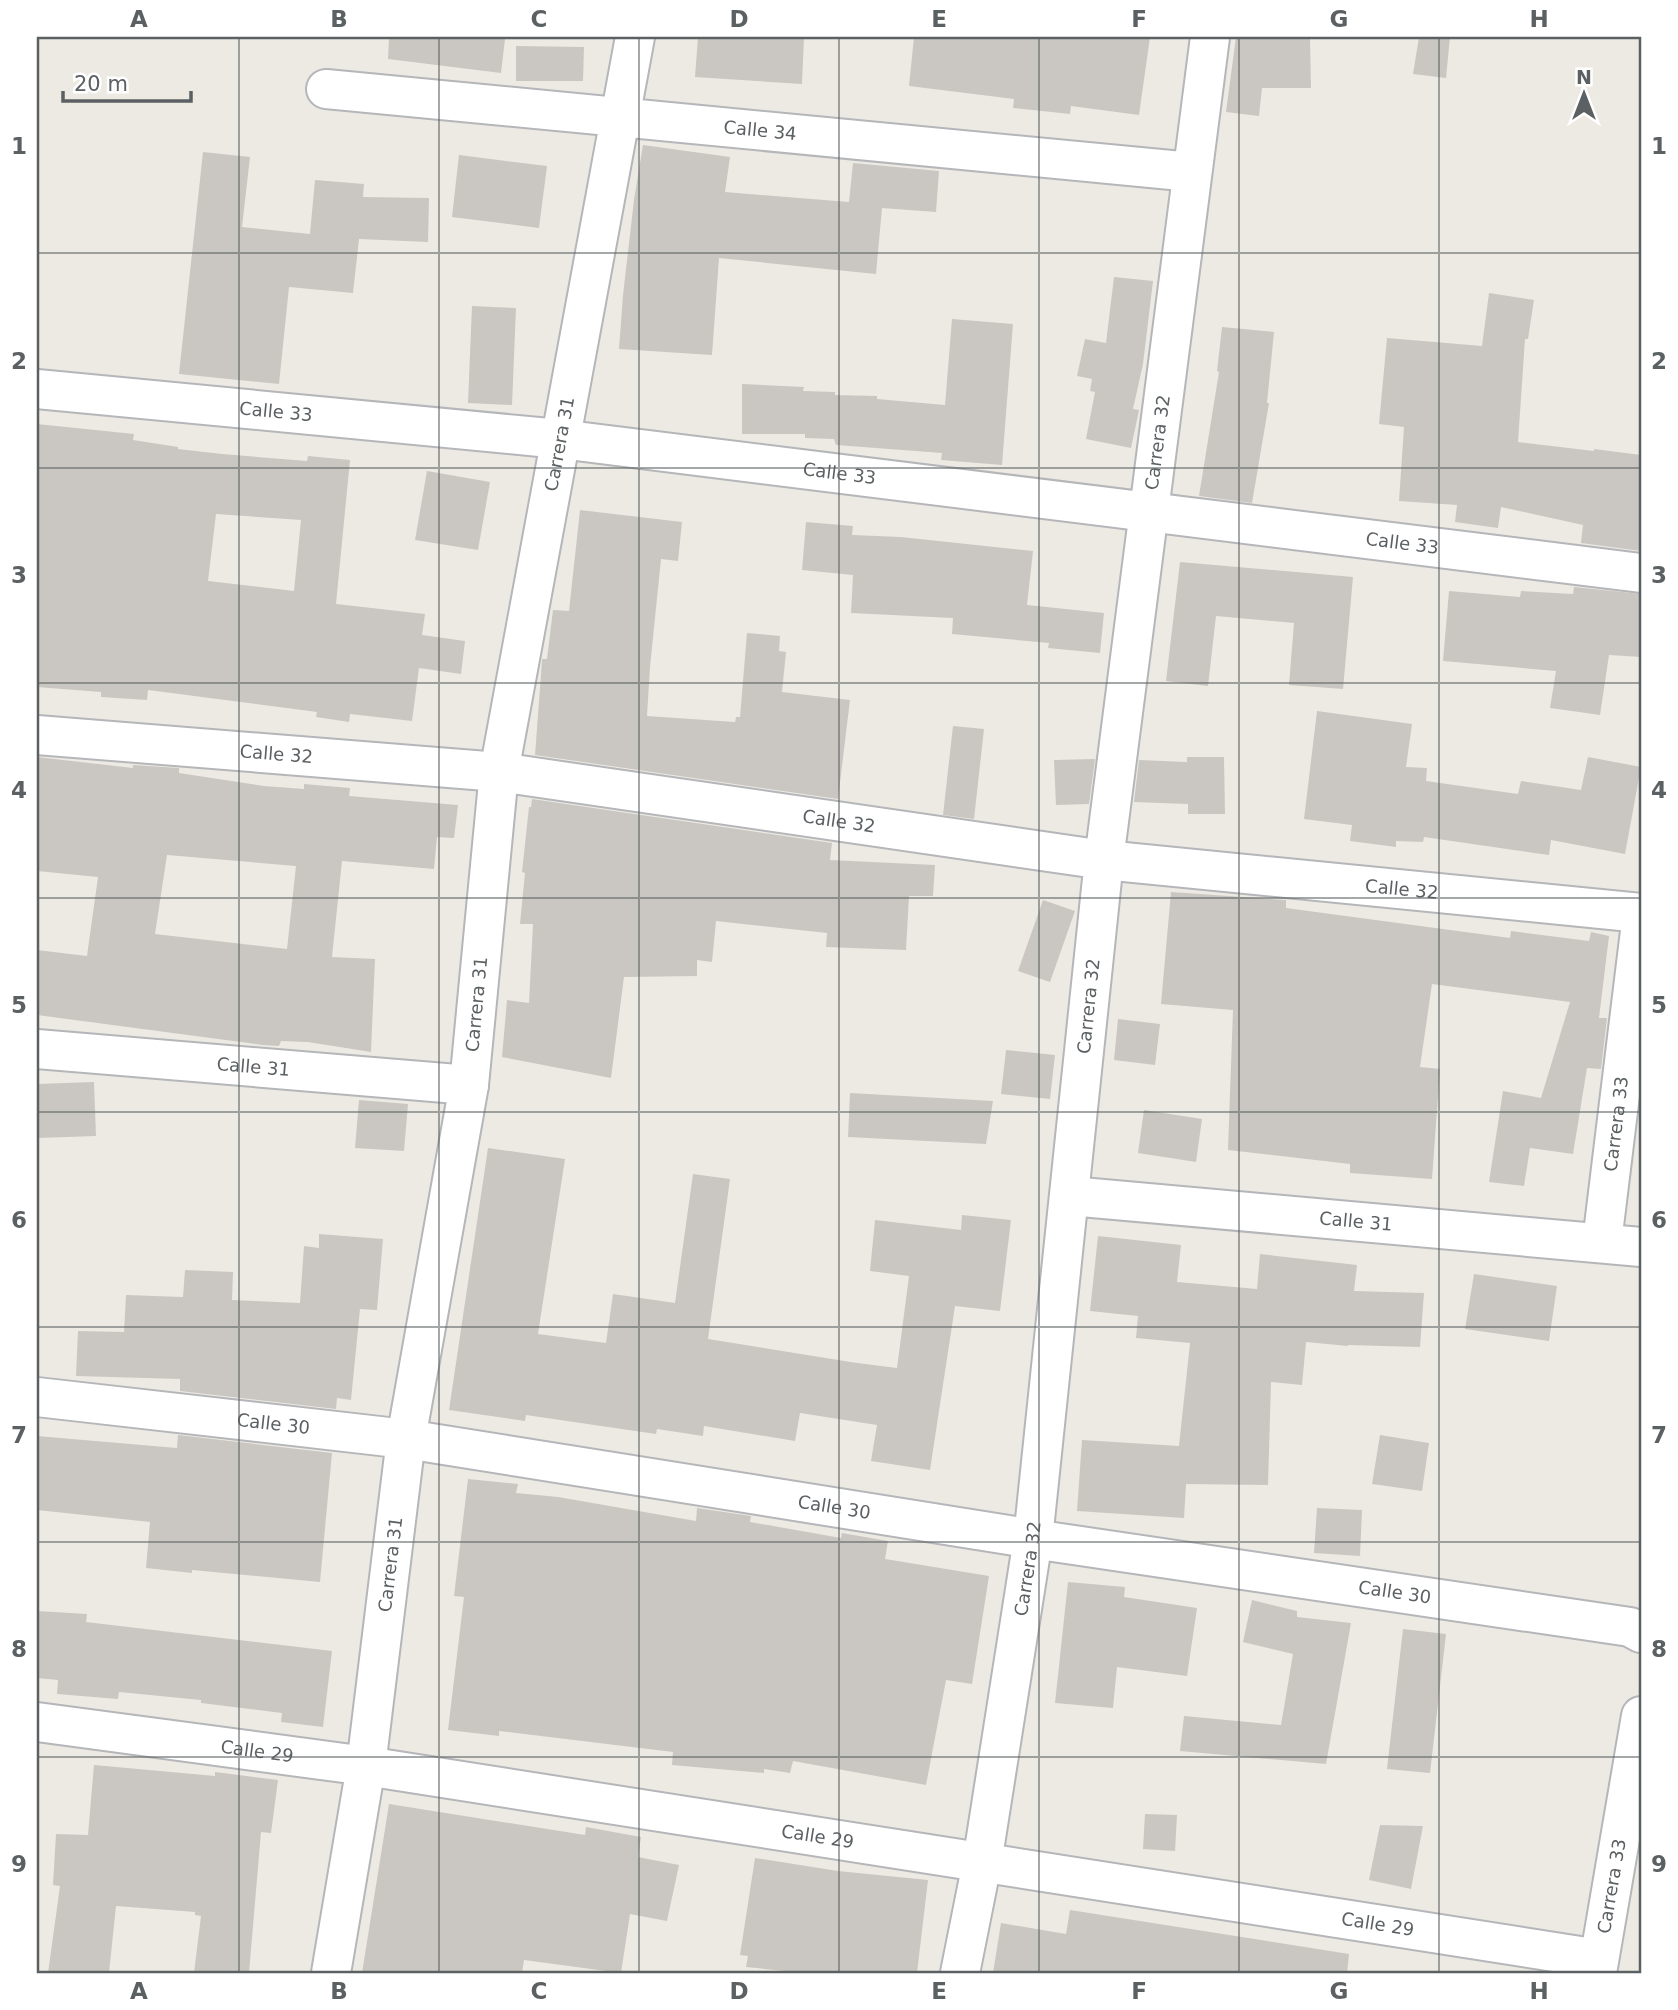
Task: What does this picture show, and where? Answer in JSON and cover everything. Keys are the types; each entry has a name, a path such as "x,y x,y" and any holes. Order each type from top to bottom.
{"street":[{"name":"Carrera 31","path":"331,1973 366,1766 406,1439 469,1085 499,772 635,37"},
{"name":"Carrera 32","path":"960,1973 982,1863 1033,1539 1104,860 1210,37"},
{"name":"Calle 34","path":"326,89 1192,172"},
{"name":"Calle 33","path":"37,389 560,439 1641,573"},
{"name":"Calle 32","path":"37,735 499,772 1104,860 1641,913"},
{"name":"Carrera 33","path":"1602,1242 1641,923"},
{"name":"Calle 31","path":"37,1049 469,1085"},
{"name":"Calle 31","path":"1070,1196 1641,1247"},
{"name":"Calle 30","path":"37,1397 406,1439 1033,1539 1636,1630"},
{"name":"Carrera 33","path":"1598,1966 1641,1716"},
{"name":"Calle 29","path":"37,1722 366,1766 982,1863 1598,1966"}],"building":[{"path":"389,37 505,39 501,73 388,59"},
{"path":"698,37 804,37 802,84 695,77"},
{"path":"914,37 1150,37 1139,115 1071,106 1070,114 1013,108 1014,99 909,86"},
{"path":"1236,37 1310,37 1311,88 1262,88 1259,116 1226,112"},
{"path":"1419,37 1450,37 1446,78 1413,74"},
{"path":"516,46 584,47 583,81 516,81"},
{"path":"643,145 730,157 725,192 849,202 853,163 939,171 936,212 882,208 876,274 719,258 712,355 619,349 634,200"},
{"path":"203,152 250,157 242,227 310,234 315,180 364,184 363,197 429,198 428,242 359,239 353,293 289,287 279,384 179,374"},
{"path":"459,155 547,166 539,228 452,217"},
{"path":"1114,277 1153,281 1143,364 1133,409 1139,410 1131,448 1086,439 1095,392 1090,391 1092,379 1077,376 1085,339 1106,343"},
{"path":"1489,293 1534,300 1528,339 1525,339 1518,442 1641,455 1641,551 1581,543 1583,525 1501,507 1498,528 1455,522 1457,505 1399,501 1404,427 1379,424 1387,338 1482,346"},
{"path":"472,306 516,308 512,405 468,403"},
{"path":"952,319 1013,324 1002,465 941,460 942,453 836,445 834,439 805,438 805,434 742,434 742,384 804,387 803,391 877,396 877,399 945,405"},
{"path":"1222,327 1274,332 1269,403 1252,503 1199,496 1219,372"},
{"path":"37,424 134,434 133,440 178,449 307,461 308,456 350,460 336,604 425,614 422,635 465,641 461,674 419,668 412,721 350,714 349,722 316,717 317,712 148,690 147,700 101,697 101,692 37,687","holes":["216,514 301,520 294,591 208,581"]},
{"path":"427,471 490,482 478,550 415,540"},
{"path":"580,510 682,522 678,561 661,559 647,716 735,722 736,717 740,717 747,633 780,636 779,651 786,652 782,692 850,700 838,799 535,755 542,659 547,659 553,610 569,611"},
{"path":"806,522 853,526 852,535 901,537 1033,551 1027,605 1104,613 1100,653 1048,648 1049,643 952,634 953,618 851,613 853,575 802,570"},
{"path":"1180,562 1353,577 1343,689 1289,685 1294,623 1216,616 1208,686 1166,681"},
{"path":"1574,587 1641,594 1641,657 1609,655 1600,715 1550,708 1556,671 1443,661 1449,591 1520,597 1521,591 1573,594"},
{"path":"1317,711 1412,724 1406,767 1427,768 1426,781 1518,794 1521,781 1581,790 1588,757 1641,767 1625,854 1551,840 1549,855 1424,837 1423,842 1396,841 1396,847 1350,841 1352,825 1304,819"},
{"path":"953,726 984,729 974,819 943,815"},
{"path":"37,757 133,768 133,765 179,768 179,773 264,786 304,789 304,784 350,788 349,796 458,805 454,838 437,837 434,869 342,861 332,957 375,959 371,1052 308,1042 281,1041 279,1046 263,1045 37,1015 37,950 87,956 98,877 37,871","holes":["167,855 296,866 287,949 155,934"]},
{"path":"1187,757 1224,757 1225,814 1188,814 1188,804 1134,802 1139,760 1187,762"},
{"path":"1095,759 1089,804 1056,805 1054,760"},
{"path":"532,799 832,843 830,860 935,865 933,896 909,896 906,950 826,947 827,933 716,921 712,962 697,960 697,976 624,977 611,1078 502,1057 507,1000 529,1003 533,924 520,924 525,873 522,872"},
{"path":"1171,892 1286,900 1286,908 1510,938 1511,931 1589,941 1591,932 1609,936 1599,1018 1607,1018 1601,1069 1587,1068 1573,1154 1530,1148 1524,1186 1489,1182 1503,1091 1541,1098 1570,1002 1432,984 1420,1067 1440,1069 1432,1179 1350,1173 1350,1164 1228,1150 1233,1010 1161,1004"},
{"path":"1043,900 1075,911 1050,982 1018,971"},
{"path":"1118,1019 1160,1024 1155,1065 1114,1060"},
{"path":"1006,1050 1055,1055 1050,1099 1001,1094"},
{"path":"94,1082 96,1136 37,1138 37,1084"},
{"path":"850,1093 993,1101 986,1144 848,1137"},
{"path":"359,1100 408,1104 404,1151 355,1148"},
{"path":"1144,1110 1202,1119 1196,1162 1138,1153"},
{"path":"488,1148 565,1159 538,1334 606,1343 613,1294 675,1303 693,1174 730,1179 708,1339 857,1363 897,1368 909,1276 870,1271 875,1220 961,1230 962,1215 1011,1220 1000,1311 955,1306 930,1470 871,1461 877,1425 800,1413 795,1441 704,1426 703,1436 657,1429 656,1434 526,1415 525,1421 449,1410"},
{"path":"319,1234 383,1239 377,1310 360,1309 351,1400 337,1398 336,1409 180,1391 180,1379 76,1376 78,1331 124,1332 126,1295 183,1297 185,1270 233,1272 232,1300 300,1303 304,1246 319,1248"},
{"path":"1098,1236 1181,1245 1177,1282 1257,1289 1260,1254 1357,1265 1354,1291 1424,1293 1420,1347 1348,1346 1306,1342 1302,1385 1271,1382 1268,1485 1186,1484 1184,1518 1077,1511 1082,1440 1179,1446 1190,1343 1136,1338 1138,1316 1090,1311"},
{"path":"1474,1274 1557,1286 1549,1341 1465,1329"},
{"path":"178,1435 332,1453 320,1582 146,1568 150,1522 37,1510 37,1436 177,1448"},
{"path":"1380,1435 1429,1443 1422,1491 1372,1484"},
{"path":"468,1479 518,1484 516,1493 558,1497 696,1521 697,1508 751,1516 750,1522 841,1538 842,1533 888,1541 885,1559 989,1576 972,1684 946,1680 926,1785 793,1761 790,1773 764,1769 764,1773 672,1765 673,1752 499,1731 499,1736 448,1730 464,1597 454,1596"},
{"path":"1317,1508 1362,1510 1360,1556 1314,1553"},
{"path":"1068,1582 1125,1587 1124,1597 1197,1608 1187,1676 1117,1667 1113,1708 1055,1703"},
{"path":"1252,1600 1297,1611 1297,1617 1351,1623 1326,1764 1180,1751 1184,1716 1281,1725 1293,1654 1243,1642"},
{"path":"37,1611 87,1614 86,1622 332,1651 323,1727 281,1722 282,1713 201,1703 201,1700 119,1692 118,1699 57,1694 58,1680 37,1678"},
{"path":"1403,1629 1446,1634 1430,1773 1387,1769"},
{"path":"94,1765 215,1776 215,1772 278,1780 271,1833 261,1832 249,1973 194,1973 201,1916 195,1915 195,1912 116,1906 109,1973 48,1973 60,1886 53,1885 56,1834 88,1835"},
{"path":"389,1804 585,1835 586,1827 641,1837 638,1857 679,1865 667,1921 630,1914 621,1973 524,1960 522,1973 362,1973"},
{"path":"1145,1814 1177,1815 1175,1851 1143,1849"},
{"path":"1380,1825 1423,1826 1411,1889 1369,1880"},
{"path":"755,1858 838,1871 928,1880 917,1973 805,1973 746,1967 748,1956 740,1955"},
{"path":"1070,1910 1349,1954 1347,1973 993,1973 1001,1923 1066,1934"}]}
